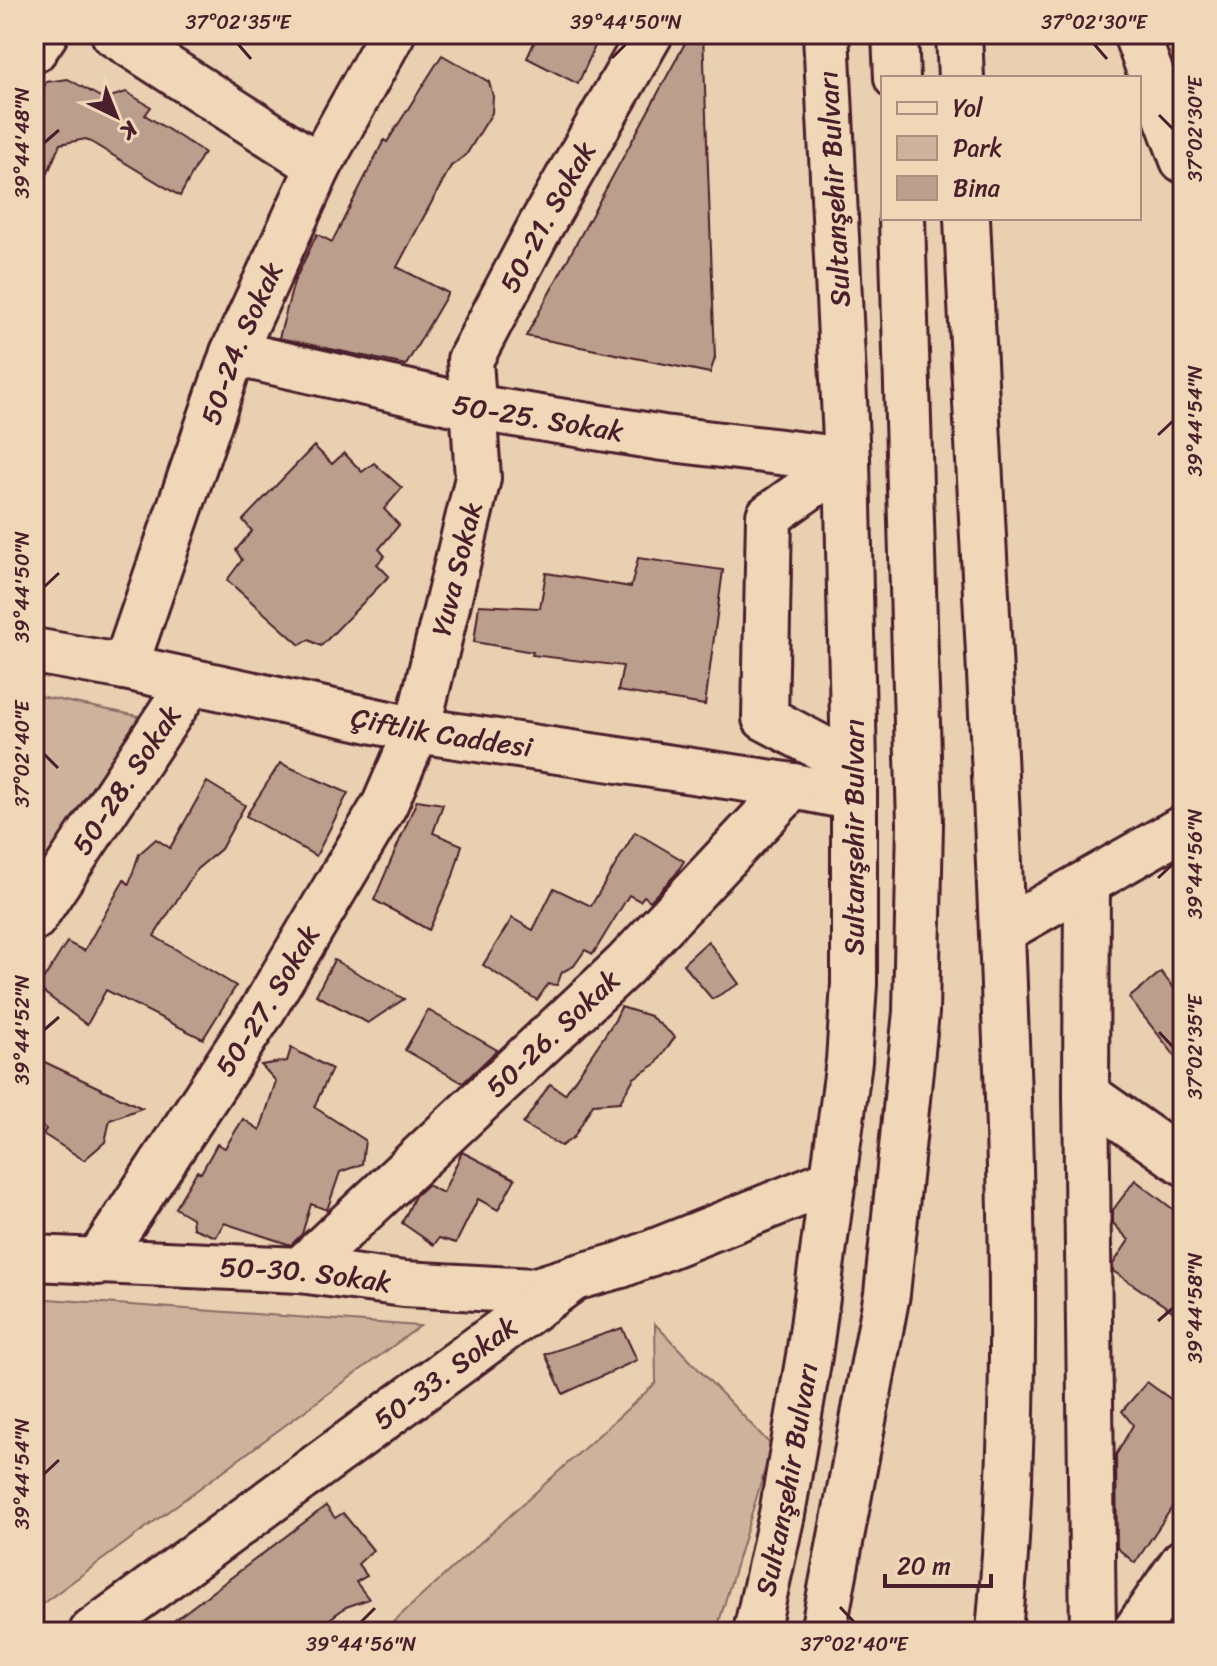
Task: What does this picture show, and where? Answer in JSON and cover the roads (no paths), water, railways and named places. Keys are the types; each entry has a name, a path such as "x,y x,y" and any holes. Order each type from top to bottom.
{"main road":[{"path":"34,50 45,34"},
{"path":"114,34 319,166"},
{"name":"50-24. Sokak","path":"125,667 233,353 319,166 392,34"},
{"name":"50-21. Sokak","path":"472,407 470,360 540,227 650,34"},
{"name":"Sultanşehir Bulvarı","path":"756,1632 782,1514 809,1356 849,1061 854,984 854,782 847,460 826,34"},
{"path":"895,34 897,76"},
{"path":"959,34 961,76"},
{"path":"1136,34 1183,160"},
{"path":"823,1632 887,1294 916,1012 920,823 902,220"},
{"path":"967,220 1013,1214 1008,1538 999,1632"},
{"name":"50-25. Sokak","path":"233,353 472,407 663,438 847,460"},
{"name":"Yuva Sokak","path":"417,730 478,478 472,407"},
{"path":"847,460 769,516 765,718 854,782"},
{"name":"Çiftlik Caddesi","path":"34,651 125,667 417,730 793,786 854,782"},
{"name":"50-28. Sokak","path":"34,918 191,682"},
{"name":"50-27. Sokak","path":"97,1262 261,1013 345,875 385,804 417,730"},
{"name":"50-26. Sokak","path":"300,1270 625,965 793,786"},
{"path":"1002,931 1183,828"},
{"path":"1087,883 1086,1094 1093,1632"},
{"path":"1086,1094 1183,1162"},
{"name":"50-33. Sokak","path":"92,1632 574,1278 621,1265 834,1180"},
{"name":"50-30. Sokak","path":"34,1258 300,1270 404,1284 533,1291 574,1278"},
{"path":"1135,1632 1183,1562"}]}
